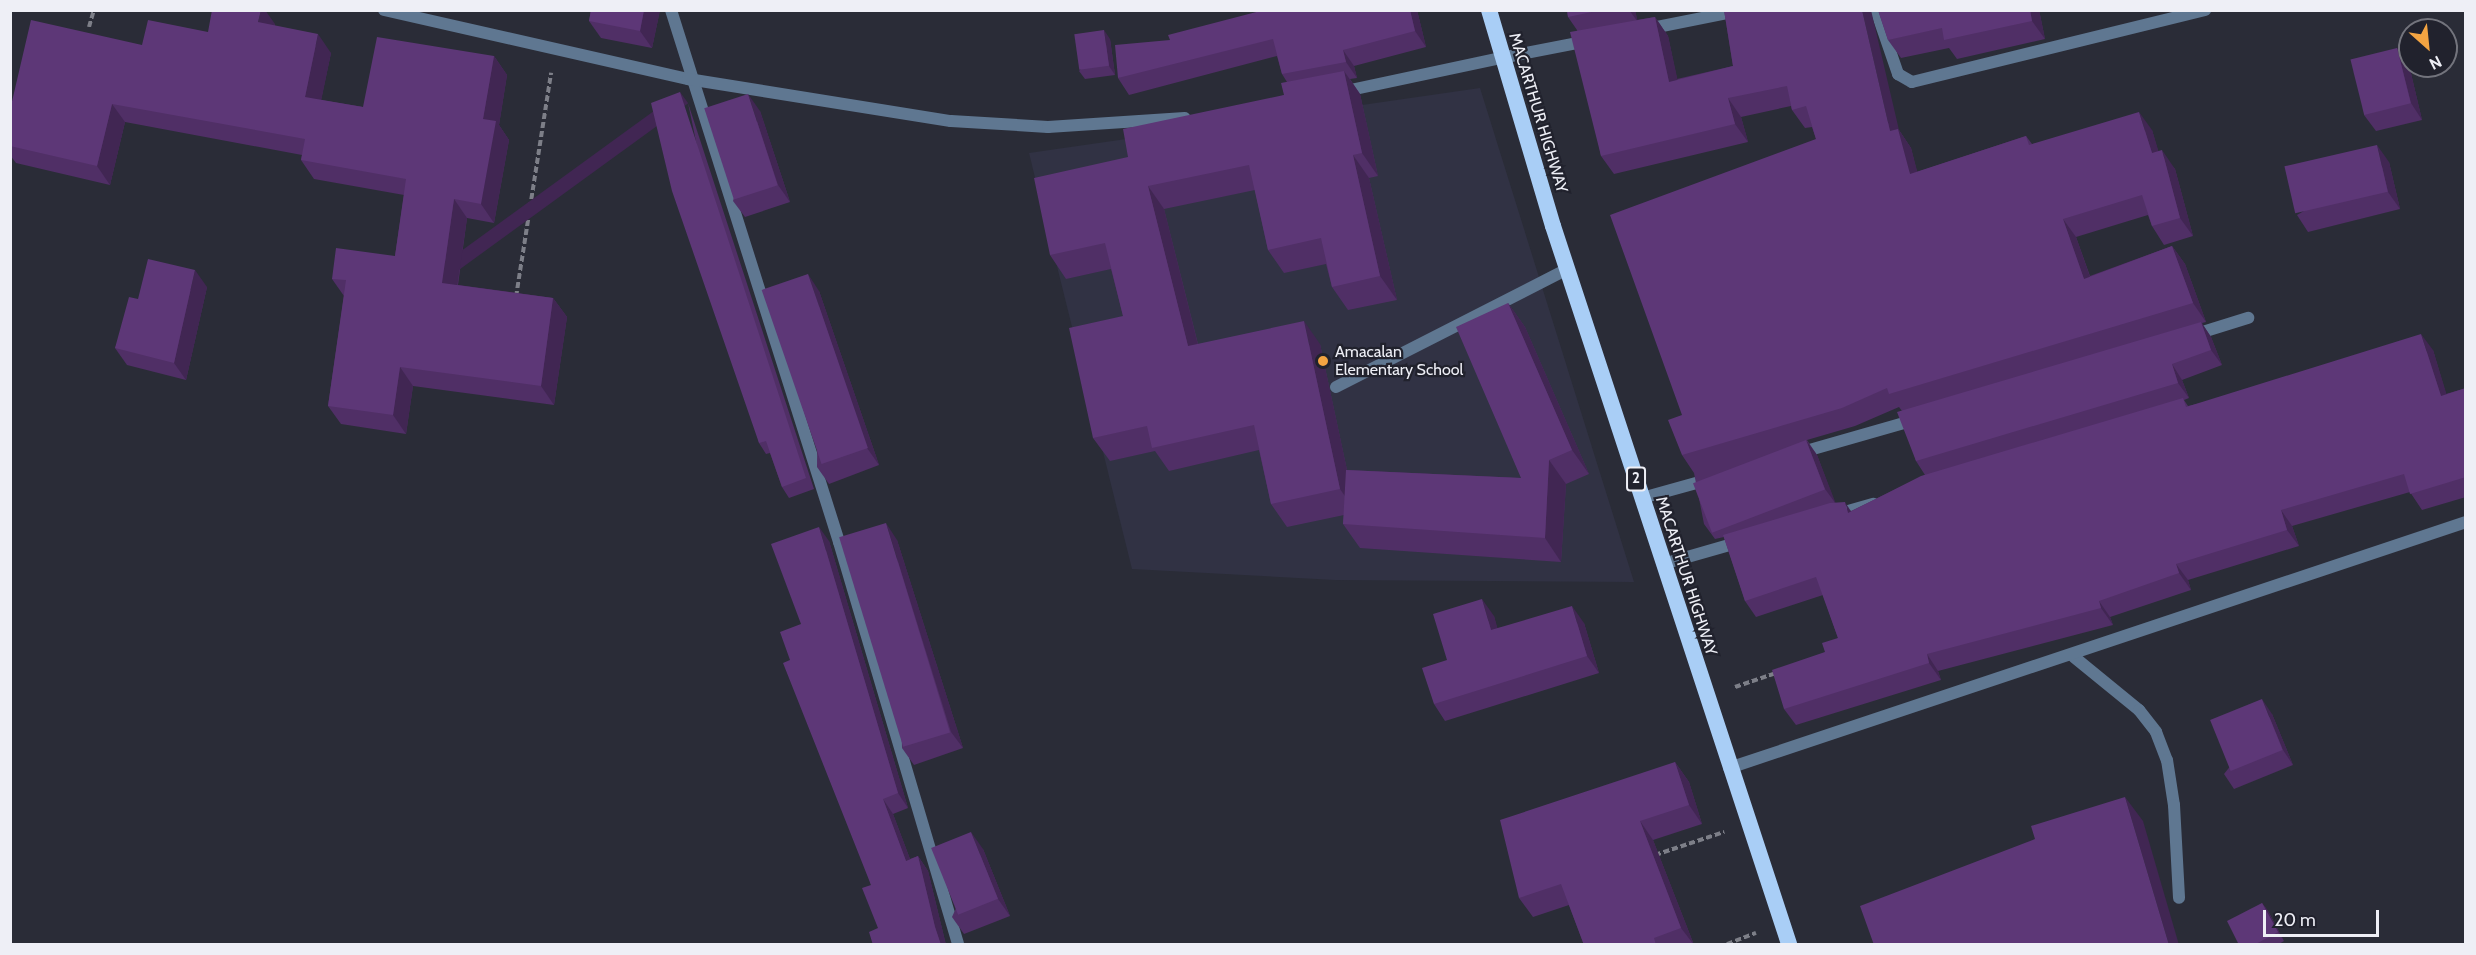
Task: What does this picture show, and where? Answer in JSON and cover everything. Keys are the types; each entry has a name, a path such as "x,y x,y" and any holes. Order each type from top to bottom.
{"highway":[{"name":"MACARTHUR HIGHWAY","path":"1490,10 1501,58 1568,269 1729,768 1789,945"}],"street":[{"path":"384,10 688,79 951,121 1048,127 1200,116"},
{"path":"671,10 688,79 839,542 958,945"},
{"path":"1628,33 1743,10"},
{"path":"1876,10 1898,74 1912,82 2205,10"},
{"path":"1325,95 1605,38"},
{"path":"1336,387 1568,269"},
{"path":"2174,340 2248,318"},
{"path":"1780,459 1929,416"},
{"path":"1642,498 1723,475"},
{"path":"1819,519 1886,500"},
{"path":"1729,768 2074,657 2466,522"},
{"path":"1663,564 1752,538"},
{"path":"2074,657 2139,710 2156,732 2167,760 2174,805 2179,898"}],"path":[{"path":"89,27 94,10"},
{"path":"516,303 555,49"},
{"path":"1706,696 1785,669"},
{"path":"1649,857 1748,824"}],"shaded area":[{"name":"Amacalan Elementary School","path":"1480,88 1634,582 1335,580 1132,569 1029,153"}],"building":[{"path":"212,10 261,10 258,22 318,34 305,97 363,107 377,37 494,56 483,119 496,121 481,204 454,199 442,283 553,298 541,386 400,367 393,415 328,406 346,280 332,279 336,248 395,256 406,179 301,160 305,139 112,104 97,166 10,146 10,110 31,20 142,45 148,20 208,32"},
{"path":"591,10 644,10 640,31 589,21"},
{"path":"1264,10 1410,10 1415,31 1343,50 1346,62 1282,74 1273,39 1118,78 1115,45 1170,40 1168,35"},
{"path":"1567,10 1601,10 1568,17"},
{"path":"1724,10 1862,10 1890,131 1898,129 1910,174 2026,136 2029,145 2139,112 2152,153 2162,150 2180,218 2152,226 2142,195 2063,219 2084,279 2172,246 2193,303 1889,394 1887,388 1842,408 1682,455 1668,420 1682,415 1610,215 1816,139 1806,106 1792,110 1787,86 1728,98 1735,124 1601,156 1570,32 1655,17 1669,82 1733,66"},
{"path":"1878,10 2030,10 2032,21 1944,40 1942,28 1888,40"},
{"path":"1104,30 1109,66 1079,70 1074,34"},
{"path":"2397,48 2398,78 2404,78 2411,103 2364,115 2350,60"},
{"path":"1344,71 1362,153 1353,155 1380,276 1332,287 1321,238 1268,250 1249,165 1148,186 1188,346 1304,321 1340,489 1271,504 1254,425 1152,448 1147,426 1093,438 1069,328 1123,316 1105,243 1050,255 1034,178 1128,157 1123,129 1284,95 1281,83"},
{"path":"680,92 806,478 782,487 766,441 759,443 672,191 651,103"},
{"path":"748,94 778,185 734,200 704,108"},
{"path":"2377,145 2388,192 2295,213 2284,166"},
{"path":"148,259 195,270 174,363 115,348 129,297 138,299"},
{"path":"808,274 868,448 822,464 762,290"},
{"path":"1508,303 1572,450 1549,460 1545,538 1343,524 1346,470 1521,478 1456,327"},
{"path":"2201,322 2211,350 2172,364 2178,383 1916,461 1897,412"},
{"path":"2421,334 2441,396 2466,388 2466,477 2410,494 2404,474 2281,510 2287,530 2176,564 2179,573 2099,601 2101,608 1927,654 1929,663 1784,709 1772,670 1825,652 1822,643 1838,638 1816,577 1745,601 1723,535 1830,503 1845,502 1848,513 1921,476 2183,398 2186,407"},
{"path":"1806,440 1825,489 1712,533 1693,483"},
{"path":"886,523 950,732 903,747 839,537"},
{"path":"819,527 898,793 883,799 906,861 918,856 941,945 873,945 869,932 878,928 862,888 871,885 783,663 790,660 780,632 801,624 771,544"},
{"path":"1482,599 1491,630 1572,606 1587,656 1434,704 1422,668 1447,660 1433,614"},
{"path":"2262,699 2283,750 2231,771 2210,720"},
{"path":"1675,762 1689,805 1640,821 1681,928 1654,938 1656,945 1584,945 1561,884 1519,898 1500,820"},
{"path":"2125,797 2169,945 1874,945 1860,906 2035,839 2031,826"},
{"path":"971,832 998,899 958,915 931,848"},
{"path":"2262,903 2278,932 2254,945 2239,945 2227,921"}],"place":[{"name":"Amacalan Elementary School","path":"1323,361"}]}
